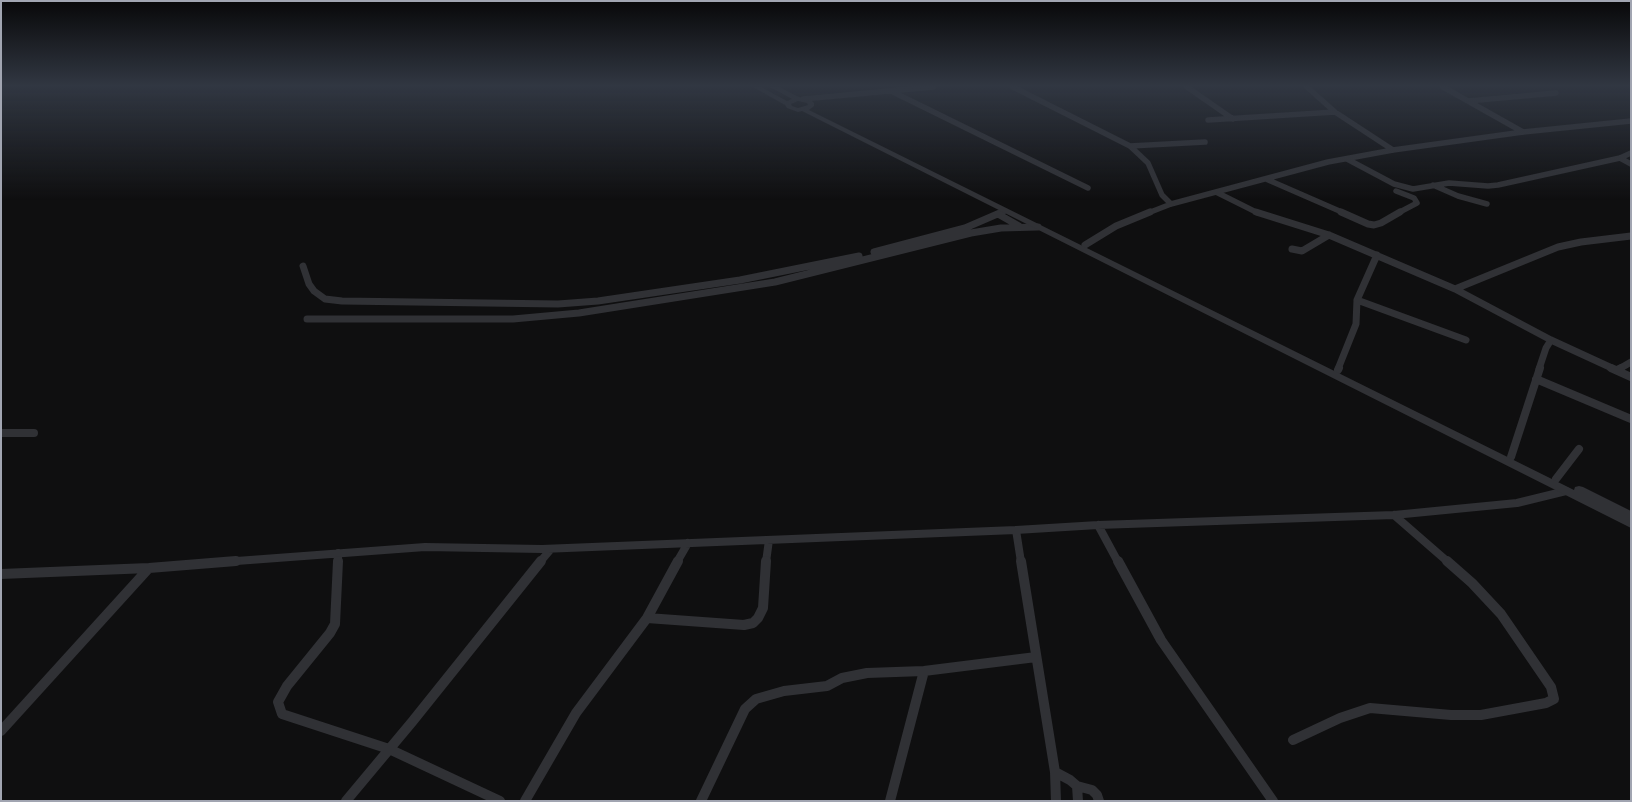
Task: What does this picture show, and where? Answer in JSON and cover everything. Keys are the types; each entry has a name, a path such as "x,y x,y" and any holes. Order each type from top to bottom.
{"street":[{"path":"840,124 1001,212 1038,227 1631,524"},
{"path":"843,124 1631,516"},
{"path":"959,124 1088,188"},
{"path":"1087,124 1130,146 1148,163 1162,195 1171,204"},
{"path":"1354,124 1393,150"},
{"path":"1510,124 1523,132"},
{"path":"1086,245 1116,226 1171,204 1328,162 1393,150 1523,132 1597,124"},
{"path":"1130,146 1205,142"},
{"path":"1347,159 1404,188 1424,188 1432,185 1449,183 1488,186 1498,185 1620,158 1631,154"},
{"path":"1620,158 1631,164"},
{"path":"1266,179 1368,224 1374,225 1381,223 1417,203 1414,198 1396,191"},
{"path":"1432,185 1458,196 1486,204"},
{"path":"1216,192 1257,213 1329,235 1455,289 1551,340 1631,377"},
{"path":"304,266 309,284 314,291 326,300 558,304 598,301 740,280 801,269 859,256 965,228 1001,212"},
{"path":"1001,212 1020,227"},
{"path":"986,219 1001,228"},
{"path":"307,319 512,319 579,313 775,282 972,233 1001,228 1038,227"},
{"path":"1292,249 1302,251 1329,235"},
{"path":"1455,289 1558,247 1581,242 1631,236"},
{"path":"1338,370 1356,324 1358,300 1377,256"},
{"path":"1358,300 1466,340"},
{"path":"1511,457 1546,348 1551,340"},
{"path":"1617,370 1631,362"},
{"path":"1536,379 1631,419"},
{"path":"1,433 34,433"},
{"path":"1556,479 1579,449"},
{"path":"1,574 149,568 425,547 551,549 1016,530 1098,525 1394,515 1517,503 1566,491"},
{"path":"1293,740 1340,718 1370,708 1451,715 1482,715 1546,703 1554,699 1551,687 1501,614 1472,583 1394,515"},
{"path":"1098,525 1161,640 1273,801"},
{"path":"1016,530 1055,772 1056,801"},
{"path":"647,618 744,625 753,623 758,618 763,608 765,570 769,540"},
{"path":"526,801 576,713 647,618 688,543"},
{"path":"346,801 551,549"},
{"path":"338,554 335,624 330,633 287,686 278,702 282,714 389,750 500,801"},
{"path":"1,731 149,568"},
{"path":"701,801 745,709 756,699 784,691 827,686 842,678 867,673 924,671 1036,657"},
{"path":"890,801 924,671"},
{"path":"1055,772 1070,780 1077,786 1092,790 1097,795 1099,801"},
{"path":"1077,786 1078,801"}]}
